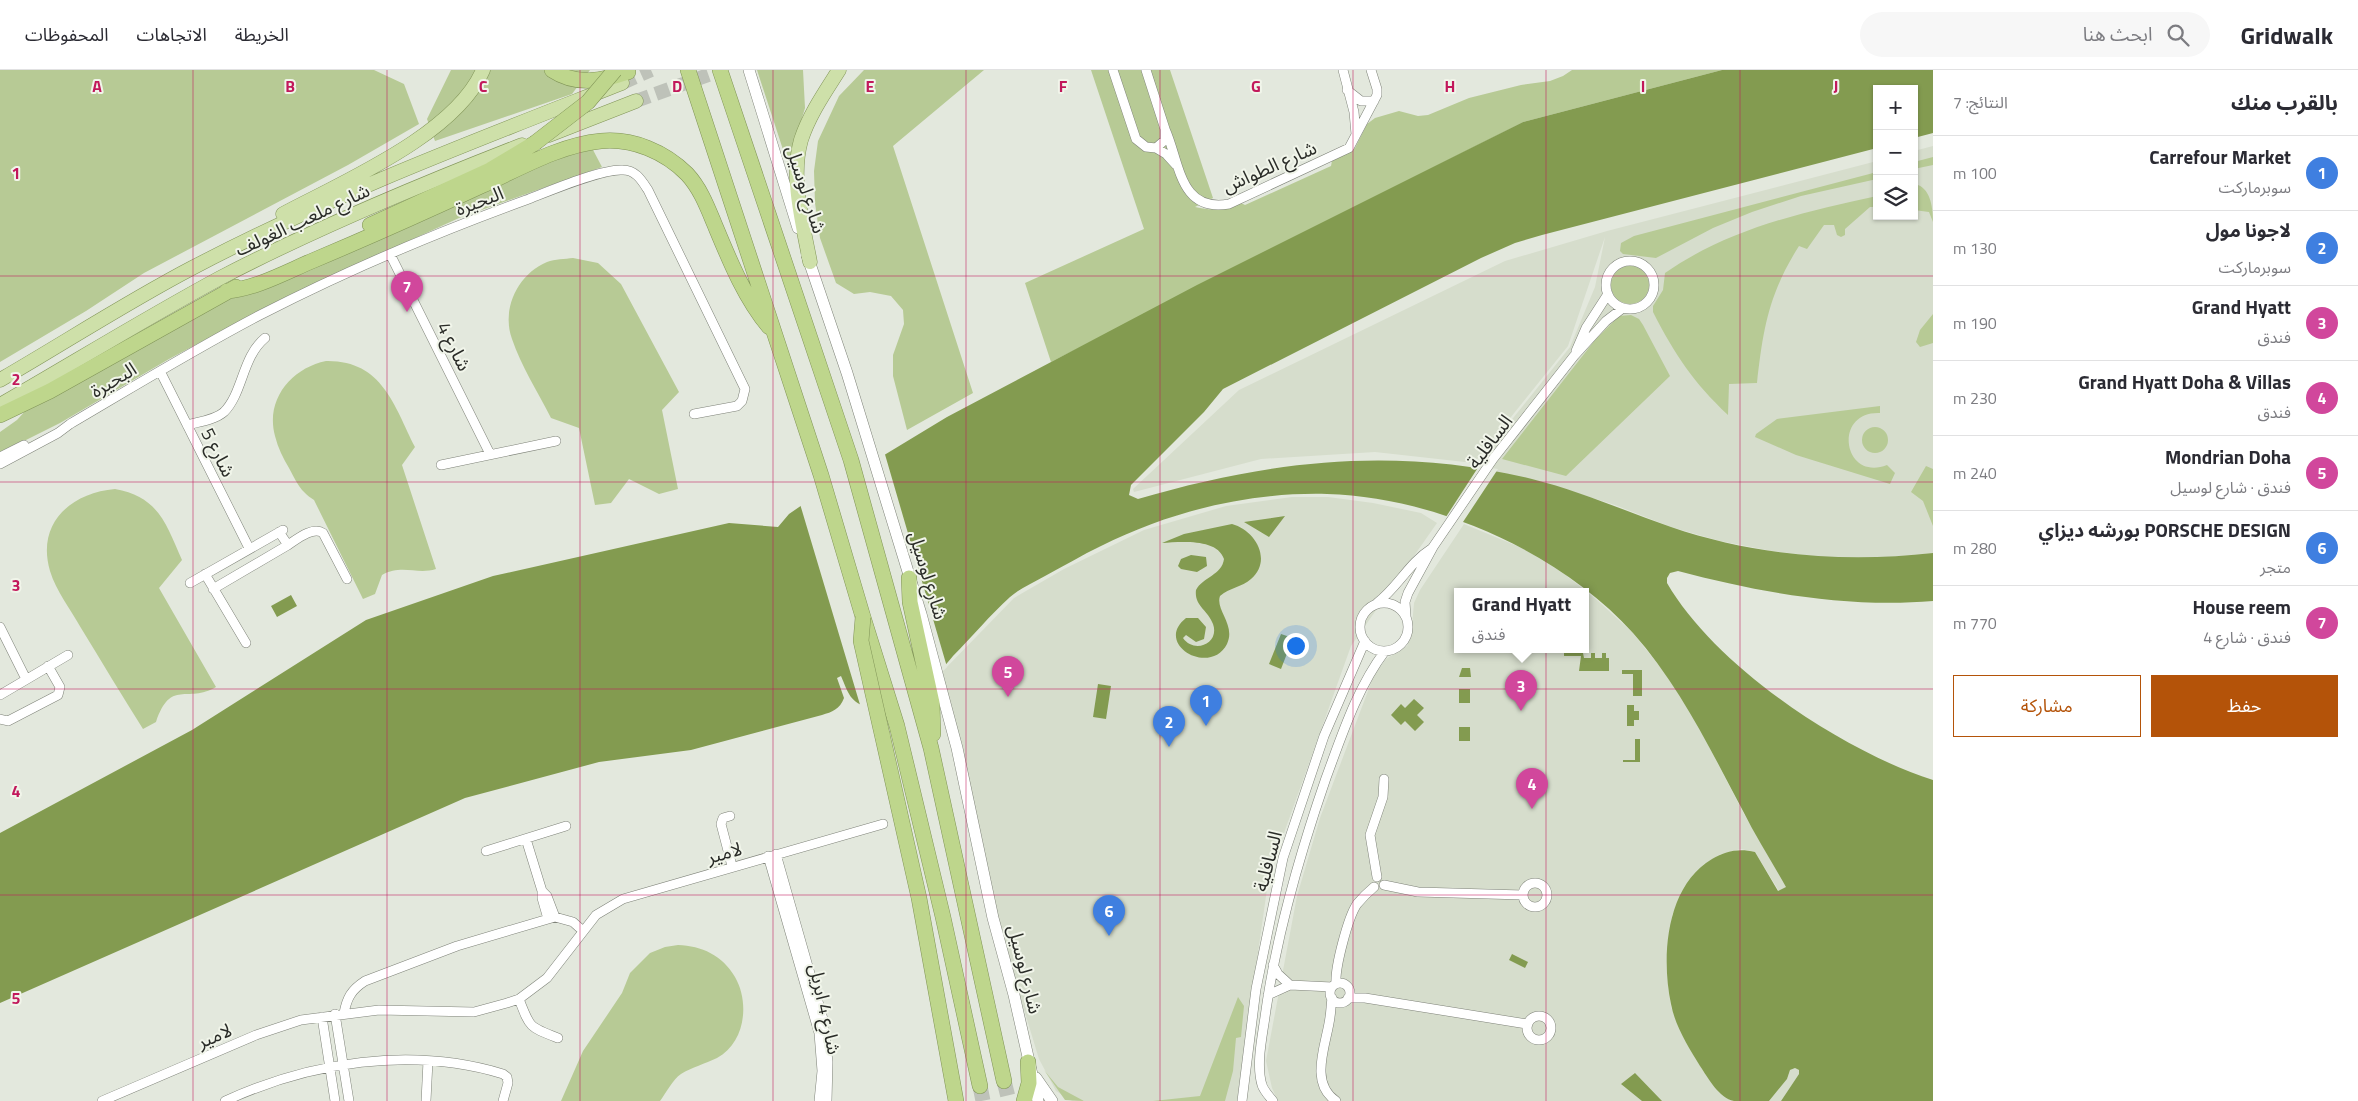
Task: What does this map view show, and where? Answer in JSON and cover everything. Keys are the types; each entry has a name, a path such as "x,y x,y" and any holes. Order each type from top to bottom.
{"highway":[{"path":"552,70 560,75 580,81 608,79 622,75"},
{"path":"688,70 822,475 862,618 897,726 944,917 980,1086"},
{"name":"شارع لوسيل","path":"720,70 932,703 931,748 1004,1081"},
{"path":"0,416 50,391 227,291 490,170 535,143 622,75"},
{"path":"227,291 239,290 302,265 557,152 590,143 616,141 632,143 663,155 687,175 708,205 748,298 776,336"},
{"path":"908,578 910,602 932,703"},
{"path":"862,618 861,641 919,898 956,1101"},
{"path":"946,1101 947,1049"},
{"path":"947,1049 963,1101"},
{"path":"1024,1101 1029,1083 1028,1062"}],"main road":[{"path":"192,268 266,223 416,142 442,122 463,100 483,70"},
{"path":"810,262 797,180 801,142 813,111 839,70"},
{"name":"شارع ملعب الغولف","path":"0,380 192,268 312,210 412,165 622,75"},
{"name":"شارع ملعب الغولف","path":"0,405 199,290 316,231 422,183 636,102"}],"street":[{"name":"شارع لوسيل","path":"749,70 871,452 908,578"},
{"name":"شارع الطواش","path":"1113,70 1136,139 1146,148 1156,148 1170,158 1177,167"},
{"name":"شارع الطواش","path":"1146,70 1184,185 1192,194 1209,205 1219,206 1238,200 1349,148 1374,101 1377,89 1371,70"},
{"path":"1343,70 1356,121 1356,137"},
{"path":"1347,90 1362,102 1374,101"},
{"path":"1156,148 1165,140 1165,129"},
{"name":"البحيرة","path":"0,457 70,424 261,315 390,254 484,216 611,171 630,171 641,180 648,190 745,389 742,401 737,406 694,414"},
{"name":"شارع 4","path":"390,254 490,454"},
{"path":"1630,261 1646,268 1654,283 1650,298 1639,308 1624,308 1614,303 1608,294 1607,278 1618,265 1630,261"},
{"name":"السافلية","path":"1574,356 1586,328 1608,294"},
{"name":"السافلية","path":"1406,616 1408,593 1433,547 1493,459 1574,356 1606,321 1624,308"},
{"path":"187,425 223,412 231,402 248,360 259,342 265,338"},
{"name":"شارع 5","path":"160,371 249,548"},
{"name":"البحيرة","path":"0,464 58,433 70,424"},
{"path":"441,465 556,441"},
{"path":"214,589 314,530 319,530 323,533 347,579"},
{"path":"190,582 281,531 288,545"},
{"name":"السافلية","path":"1376,604 1386,596 1422,555 1433,547"},
{"path":"205,574 246,643"},
{"path":"1383,603 1396,606 1406,616 1408,628 1405,639 1396,648 1384,651 1374,648 1365,641 1361,630 1362,617 1376,604 1383,603"},
{"path":"0,627 26,679"},
{"name":"السافلية","path":"1242,1101 1256,989 1272,904 1292,830 1324,736 1365,641"},
{"name":"السافلية","path":"1273,1101 1262,1085 1260,1072 1273,965 1307,836 1341,738 1370,670 1384,651"},
{"path":"0,695 68,655"},
{"path":"0,720 8,721 58,695 60,687 48,666"},
{"name":"شارع لوسيل","path":"932,703 957,748 991,909 1014,995 1038,1101"},
{"path":"1377,877 1370,835 1383,797 1384,778"},
{"path":"730,816 723,818 721,824 732,866"},
{"name":"لامير","path":"102,1101 256,1035 301,1020 339,1014 399,1009 474,1012 495,1008 519,998 547,978 596,915 623,899 883,824"},
{"path":"486,851 566,826"},
{"path":"1292,830 1307,836"},
{"path":"526,839 542,891 547,896 552,918"},
{"name":"شارع 4 ابريل","path":"772,855 800,953 819,1034 825,1071 826,1101"},
{"path":"1377,877 1383,880 1384,885"},
{"path":"1374,887 1373,880 1377,877"},
{"path":"1374,887 1381,888 1384,885 1418,892 1523,895"},
{"path":"1336,1101 1331,1098 1321,1073 1323,1044 1339,992 1343,972 1340,963 1350,917 1357,904 1374,887"},
{"path":"349,1101 343,1064 339,1014 350,992 365,981 457,946 552,918 574,922 583,931"},
{"path":"1273,965 1278,974 1290,984 1527,1024"},
{"path":"1268,995 1290,984"},
{"path":"519,998 528,1022 534,1028 558,1038"},
{"path":"322,1017 335,1101"},
{"path":"230,1100 282,1078 330,1066 388,1060 428,1061 474,1066 505,1075 508,1083 502,1101"},
{"path":"426,1101 428,1061"},
{"path":"1028,1062 1044,1092 1052,1101"},
{"name":"شارع 4 ابريل","path":"819,1101 825,1071"}],"shaded area":[{"path":"0,70 374,70 404,84 419,124 348,165 144,273 86,311 0,362"},
{"path":"451,70 590,70 572,94 435,141 427,119"},
{"path":"757,70 803,70 805,108 788,165"},
{"path":"864,70 984,70 893,146 973,393 907,430 893,376 893,355 904,324 903,310 891,296 870,292 854,294 836,283 820,238 815,203 814,171 818,141 839,96"},
{"path":"1091,70 1170,70 1213,198 1195,207 1213,209 1241,203 1245,205 1331,166 1332,161 1355,148 1367,124 1375,118 1399,111 1418,116 1428,115 1469,98 1521,85 1550,81 1572,70 1722,70 1523,122 1051,362 1025,283 1144,229"},
{"path":"1722,70 1933,70 1933,133 1918,137 1918,85 1873,85 1873,149 1542,235 1515,243 1481,258 1223,389 1204,412 1131,485 1129,495 1138,499 1237,475 1285,467 1334,462 1432,463 1481,469 1532,479 1568,489 1703,537 1768,551 1834,557 1900,556 1933,553 1933,601 1901,603 1804,597 1741,586 1678,571 1670,573 1667,583 1689,614 1716,645 1749,675 1784,702 1860,749 1897,767 1933,780 1933,1101 1781,1101 1799,1074 1799,1070 1795,1068 1790,1070 1787,1079 1769,1101 1734,1101 1723,1096 1714,1087 1679,1029 1671,1004 1668,985 1667,945 1670,924 1676,904 1685,886 1697,871 1712,859 1733,851 1755,852 1778,891 1786,887 1680,696 1650,653 1633,633 1589,593 1589,588 1583,588 1533,554 1493,534 1452,518 1410,506 1368,498 1327,494 1269,496 1211,506 1155,523 1101,546 1014,594 995,611 932,679 907,692 870,707 854,700 841,676 837,678 844,698 838,707 826,714 691,750 599,762 465,798 0,1003 0,833 192,730 366,620 493,576 729,523 778,527 789,514 805,503 947,417 1197,285 1523,122"},
{"path":"1933,146 1933,553 1867,559 1822,557 1772,551 1720,541 1671,527 1615,505 1535,480 1473,468 1570,347 1595,287 1605,237 1568,346 1474,463 1375,452 1261,459 1134,492 1133,489 1239,390 1505,261 1607,231 1873,162 1873,220 1918,220 1918,150"},
{"path":"592,148 602,167 459,218 284,298 169,359 60,423 0,453 0,432 17,420 27,409 222,301 531,168"},
{"path":"1933,157 1933,165 1918,168 1918,161"},
{"path":"1873,173 1873,180 1801,196 1752,212 1713,228 1656,258 1623,254 1620,251 1621,243 1634,236"},
{"path":"1918,185 1928,195 1932,206 1933,222 1929,212 1918,211"},
{"path":"1873,197 1873,207 1870,207 1845,229 1845,235 1841,237 1837,235 1834,225 1824,225 1807,249 1799,246 1781,280 1769,312 1757,383 1729,384 1728,415 1705,391 1686,367 1669,342 1653,312 1653,306 1663,290 1665,273 1714,245 1740,234 1767,224"},
{"path":"573,258 598,263 621,284 679,392 662,410 678,489 659,494 629,479 611,503 595,505 579,428 551,418 520,359 509,328 509,316 514,294 520,284 537,268 550,261"},
{"path":"1630,266 1644,271 1649,285 1644,299 1630,304 1616,299 1611,285 1616,271"},
{"path":"1933,314 1933,343 1920,347 1916,342 1920,330"},
{"path":"1631,315 1639,319 1643,325 1670,376 1566,476 1502,459 1595,340 1619,316"},
{"path":"326,361 345,363 361,368 384,388 400,416 415,447 402,465 436,569 429,571 396,570 389,572 382,575 375,594 363,599 314,500 302,490 297,482 281,453 275,436 274,410 284,387 302,370"},
{"path":"1880,406 1880,413 1865,415 1855,423 1850,433 1849,445 1853,455 1861,464 1872,468 1887,465 1895,473 1890,484 1796,455 1755,437 1756,434 1777,419"},
{"path":"1875,427 1884,431 1888,440 1884,449 1875,453 1866,449 1862,440 1866,431"},
{"path":"1926,466 1933,469 1933,526 1923,501 1911,492"},
{"path":"115,489 142,498 151,505 159,514 171,535 182,560 159,588 216,687 206,692 174,696 168,700 156,722 143,729 60,593 50,571 47,554 48,538 53,525 61,513 71,504 84,497"},
{"path":"1292,497 1328,497 1373,503 1421,513 1437,523 1351,646 1269,875 1237,1101 1072,1101 1056,1091 1039,1059 1001,934 940,674 1014,598 1064,569 1144,530 1226,506"},
{"path":"1285,516 1269,537 1244,522"},
{"path":"1232,524 1248,532 1254,539 1261,555 1261,563 1251,579 1220,596 1220,607 1229,630 1227,644 1219,653 1209,658 1198,657 1188,653 1180,646 1176,638 1178,628 1186,618 1198,618 1206,627 1204,639 1196,642 1186,635 1183,638 1188,643 1199,646 1205,644 1213,637 1213,624 1197,600 1196,590 1220,569 1224,559 1220,552 1206,544 1188,542 1162,543 1184,534"},
{"path":"1464,524 1522,548 1562,572 1582,588 1454,588 1454,653 1589,653 1589,594 1632,632 1665,673 1691,712 1744,814 1787,887 1779,891 1755,852 1741,849 1721,854 1704,864 1672,915 1668,986 1671,1007 1687,1044 1705,1074 1720,1093 1734,1101 1278,1101 1272,1088 1266,1061 1297,896 1320,818 1374,675 1386,659 1407,646 1411,637 1414,603 1420,590"},
{"path":"1191,555 1206,557 1207,566 1197,572 1181,569 1178,566 1181,559"},
{"path":"291,595 297,606 277,617 271,606"},
{"path":"1281,634 1293,638 1281,669 1269,664"},
{"path":"1564,653 1583,653 1584,658 1591,658 1591,653 1595,653 1595,658 1602,658 1602,653 1606,653 1606,658 1609,658 1609,671 1579,671 1581,656 1564,656"},
{"path":"1462,668 1470,668 1471,677 1459,677"},
{"path":"1622,670 1642,670 1642,696 1633,696 1633,674 1622,674"},
{"path":"1098,684 1111,686 1106,719 1093,717"},
{"path":"1459,689 1470,689 1470,703 1459,703"},
{"path":"1414,699 1424,708 1417,715 1424,722 1415,731 1405,721 1401,725 1391,715 1401,704 1405,708"},
{"path":"1627,705 1634,705 1634,711 1639,711 1639,720 1634,720 1634,726 1627,726"},
{"path":"1459,727 1470,727 1470,741 1459,741"},
{"path":"1635,739 1640,739 1640,762 1623,762 1623,760 1635,760"},
{"path":"678,945 695,947 711,953 730,969 735,977 740,987 743,1010 739,1033 734,1043 717,1058 678,1076 660,1101 561,1101 583,1051 622,993 630,973 650,953 665,947"},
{"path":"1512,954 1528,962 1525,968 1509,960"},
{"path":"1238,997 1244,1006 1241,1037 1236,1038 1233,1071 1225,1101 1153,1101 1200,1096"},
{"path":"1795,1068 1799,1070 1799,1074 1781,1101 1769,1101 1787,1079 1790,1070"},
{"path":"1044,1070 1058,1087 1084,1101 1065,1100"},
{"path":"1635,1073 1662,1101 1642,1101 1621,1084"}],"pier":[{"path":"884,451 947,667 932,682 882,708 870,710 861,708 800,504"},
{"path":"1479,466 1498,469 1461,525 1444,520"}],"tunnel":[{"path":"622,83 651,70"},
{"path":"636,101 722,70"},
{"path":"1004,1081 1009,1101"},
{"path":"980,1086 983,1101"}],"place":[{"name":"House reem","path":"407,312"},
{"name":"Mondrian Doha","path":"1008,697"},
{"name":"Grand Hyatt","path":"1521,711"},
{"name":"Carrefour Market","path":"1206,726"},
{"name":"لاجونا مول","path":"1169,747"},
{"name":"Grand Hyatt Doha & Villas","path":"1532,809"},
{"name":"PORSCHE DESIGN بورشه ديزاي","path":"1109,936"}]}
